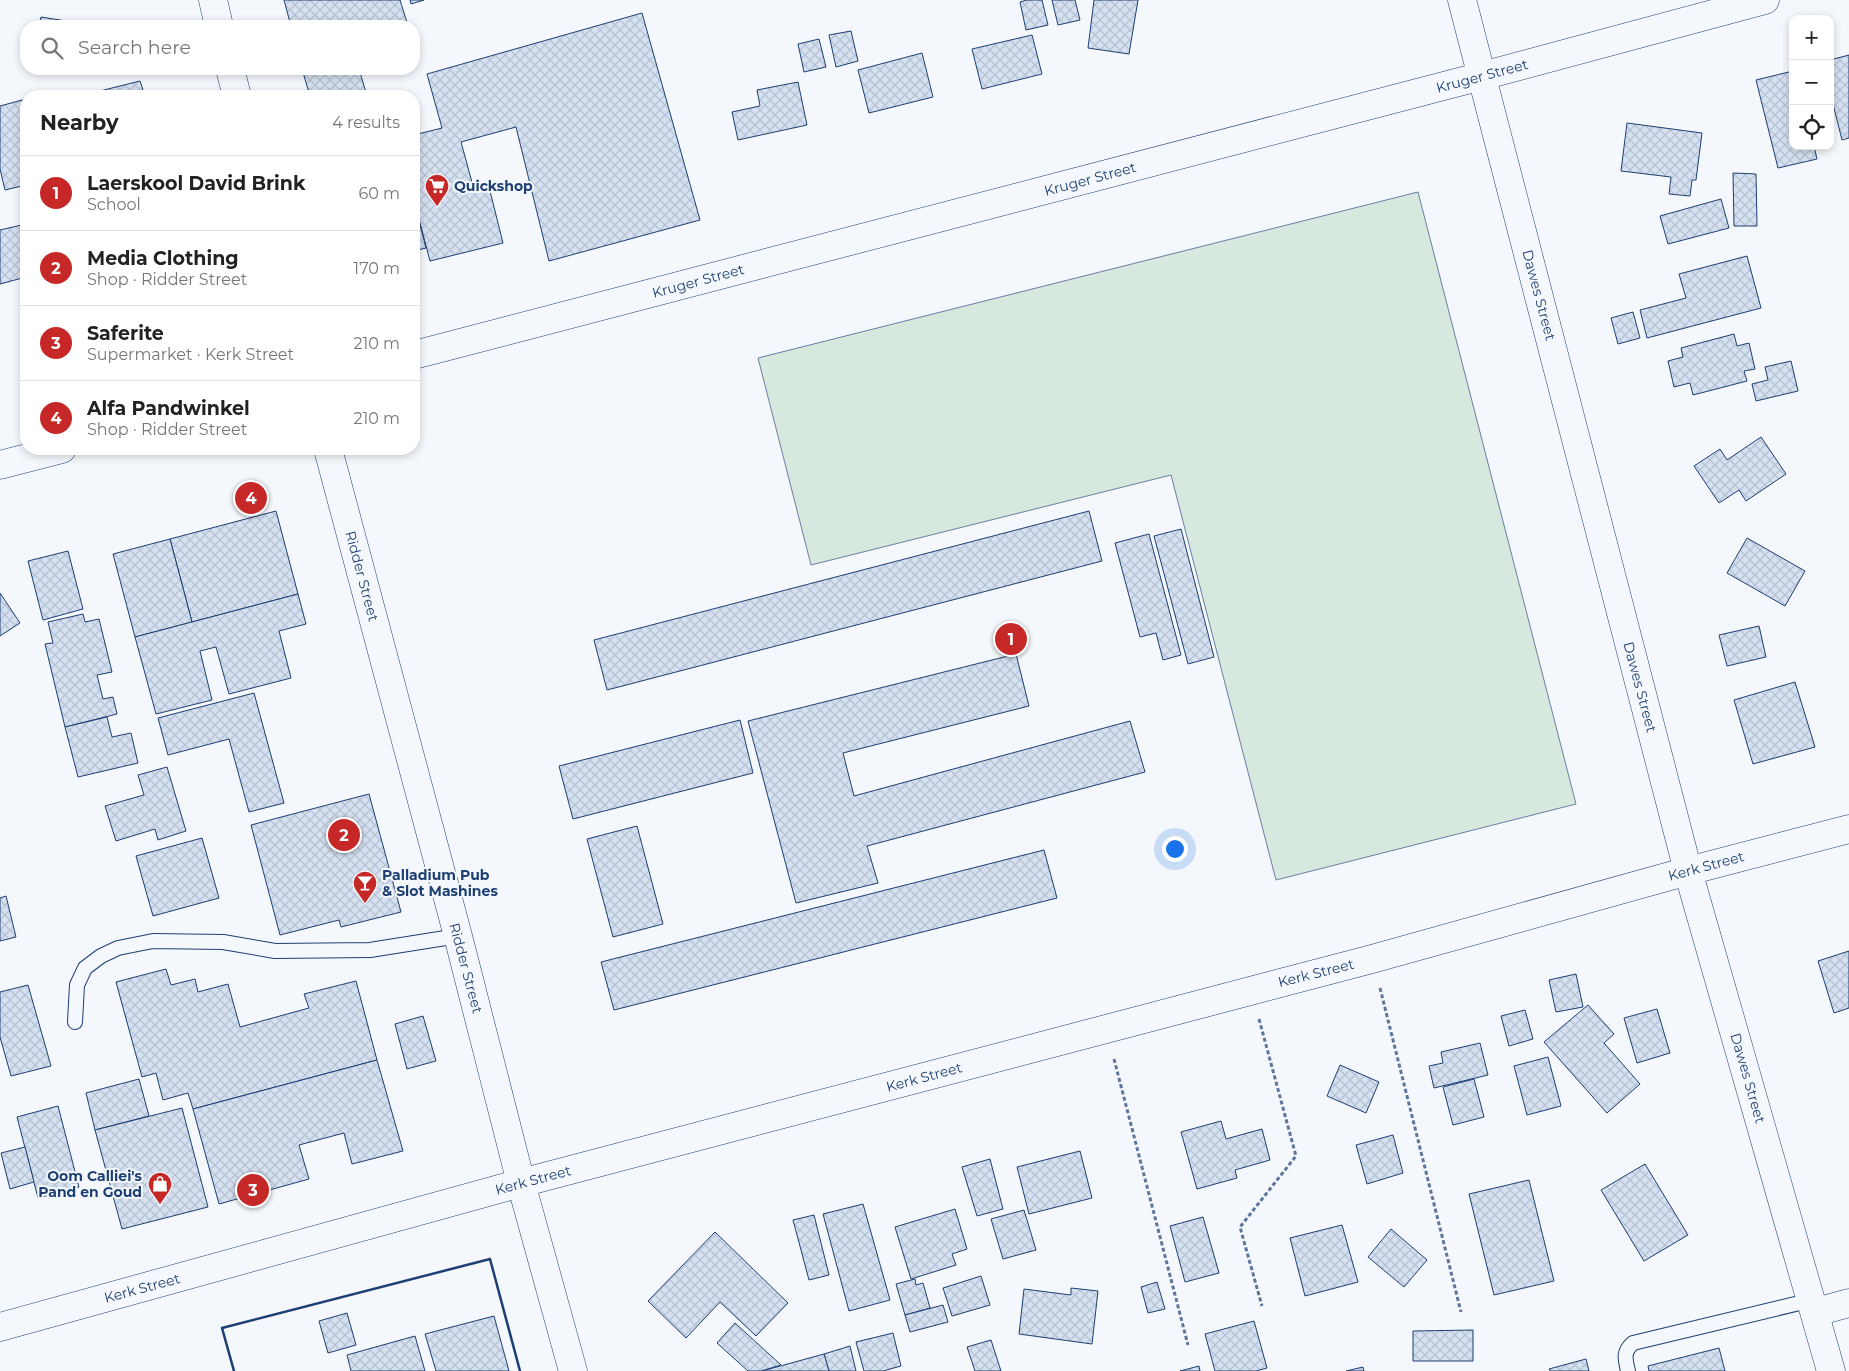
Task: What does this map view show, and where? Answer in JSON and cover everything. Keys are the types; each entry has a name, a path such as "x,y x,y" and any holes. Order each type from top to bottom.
{"street":[{"path":"213,0 218,20"},
{"name":"Dawes Street","path":"1462,0 1688,871 1814,1306 1831,1371"},
{"name":"Kruger Street","path":"420,354 1765,0"},
{"path":"232,75 235,90"},
{"path":"0,465 39,455"},
{"name":"Ridder Street","path":"330,455 458,936 521,1183 573,1371"},
{"name":"Kerk Street","path":"0,1327 521,1183 1372,959 1688,871 1849,829"},
{"path":"1814,1306 1849,1303"}],"lane":[{"path":"75,1022 77,985 85,968 101,956 118,948 153,941 223,942 275,951 322,952 370,950 458,936"},
{"path":"1628,1371 1624,1356 1627,1349 1633,1343 1814,1306"}],"path":[{"path":"1372,959 1461,1312"},
{"path":"1251,990 1296,1156 1240,1228 1262,1306"},
{"path":"1106,1029 1188,1345"}],"shaded area":[{"path":"1418,192 1576,804 1276,880 1171,475 811,565 758,358"}],"building":[{"path":"284,0 400,0 406,20 289,20"},
{"path":"410,0 424,0 411,4"},
{"path":"1042,0 1048,25 1026,30 1020,2"},
{"path":"1052,0 1075,0 1080,20 1058,25"},
{"path":"1094,0 1138,0 1129,54 1088,48"},
{"path":"642,13 700,220 549,261 516,127 461,142 473,186 488,183 503,243 430,261 420,223 420,134 442,128 427,74"},
{"path":"41,17 60,20 40,20"},
{"path":"851,31 858,61 836,67 829,35"},
{"path":"1032,35 1042,74 982,89 972,49"},
{"path":"819,39 826,67 804,72 798,44"},
{"path":"922,53 933,97 869,113 858,70"},
{"path":"1849,55 1849,138 1842,140 1834,108 1834,59"},
{"path":"1789,72 1789,150 1815,150 1817,159 1778,168 1756,80"},
{"path":"304,75 361,75 365,90 308,90"},
{"path":"140,81 143,90 104,90"},
{"path":"798,82 807,125 738,140 732,112 760,106 757,90"},
{"path":"20,101 20,186 5,190 0,169 0,106"},
{"path":"1627,123 1702,133 1696,180 1692,180 1690,196 1669,194 1671,177 1621,171"},
{"path":"1733,173 1756,174 1757,226 1734,226"},
{"path":"1721,199 1729,228 1668,244 1660,216"},
{"path":"20,225 20,279 0,284 0,230"},
{"path":"420,225 426,248 420,250"},
{"path":"1747,256 1761,308 1647,338 1640,310 1686,298 1679,274"},
{"path":"1633,312 1640,338 1618,344 1611,318"},
{"path":"1734,334 1737,346 1749,343 1755,369 1744,371 1747,381 1693,395 1690,383 1674,387 1668,361 1683,357 1681,348"},
{"path":"1791,361 1798,391 1756,401 1752,384 1768,380 1765,367"},
{"path":"1761,437 1786,474 1746,501 1739,490 1719,503 1694,466 1720,449 1727,460"},
{"path":"276,511 298,594 192,622 170,539"},
{"path":"1089,511 1102,561 607,690 594,640"},
{"path":"1181,529 1214,657 1188,664 1154,536"},
{"path":"1149,534 1181,655 1163,660 1156,633 1140,637 1115,543"},
{"path":"1747,538 1805,571 1785,606 1727,573"},
{"path":"170,539 192,622 135,637 113,554"},
{"path":"68,551 83,609 43,620 28,561"},
{"path":"0,593 20,623 0,636"},
{"path":"298,594 306,624 279,631 291,678 229,694 216,647 200,651 212,700 156,714 135,637"},
{"path":"83,614 85,622 99,619 112,672 97,675 103,699 113,697 117,714 65,727 45,644 53,643 48,622"},
{"path":"1759,626 1766,657 1727,666 1719,635"},
{"path":"1016,654 1029,706 843,753 854,796 1130,721 1145,772 867,846 878,883 796,903 748,721"},
{"path":"1795,682 1815,747 1753,764 1734,700"},
{"path":"254,693 284,803 249,812 229,739 168,755 158,718"},
{"path":"107,717 112,737 131,733 138,763 78,777 65,727"},
{"path":"740,720 753,773 573,819 559,766"},
{"path":"167,767 186,831 158,840 155,829 116,841 105,806 144,795 138,775"},
{"path":"369,794 401,912 341,927 339,920 280,935 251,825"},
{"path":"637,826 663,924 613,937 587,839"},
{"path":"202,838 219,898 153,916 136,856"},
{"path":"1044,850 1057,898 614,1010 601,962"},
{"path":"6,896 16,937 0,941 0,898"},
{"path":"1849,951 1849,1008 1834,1013 1818,961"},
{"path":"166,969 171,985 195,979 198,992 228,984 240,1027 309,1008 304,994 356,981 377,1060 193,1109 188,1093 163,1100 156,1073 142,1077 116,982"},
{"path":"1576,974 1583,1007 1556,1012 1549,980"},
{"path":"28,985 51,1066 11,1076 0,1037 0,992"},
{"path":"1588,1005 1614,1034 1604,1043 1640,1084 1607,1113 1544,1042"},
{"path":"1657,1009 1670,1053 1637,1063 1624,1018"},
{"path":"1525,1010 1533,1039 1509,1046 1501,1016"},
{"path":"423,1016 436,1061 407,1069 395,1024"},
{"path":"1480,1043 1488,1075 1434,1088 1429,1066 1443,1063 1441,1052"},
{"path":"1548,1057 1561,1106 1527,1115 1514,1066"},
{"path":"377,1060 403,1151 352,1164 344,1133 299,1145 309,1179 219,1204 193,1109"},
{"path":"1340,1065 1379,1082 1366,1113 1327,1096"},
{"path":"139,1079 149,1116 95,1130 86,1093"},
{"path":"1474,1079 1484,1117 1453,1125 1443,1087"},
{"path":"58,1106 79,1187 38,1198 17,1117"},
{"path":"182,1108 208,1207 122,1229 95,1130"},
{"path":"1221,1121 1226,1139 1262,1129 1270,1160 1235,1170 1237,1178 1197,1189 1181,1132"},
{"path":"1393,1135 1403,1173 1367,1184 1356,1145"},
{"path":"25,1147 34,1182 10,1189 1,1153"},
{"path":"1080,1151 1092,1198 1029,1214 1017,1167"},
{"path":"990,1159 1003,1209 977,1216 962,1167"},
{"path":"1645,1164 1688,1235 1644,1261 1601,1190"},
{"path":"1529,1180 1554,1281 1494,1295 1469,1194"},
{"path":"863,1204 890,1300 849,1311 823,1214"},
{"path":"955,1209 967,1249 952,1254 956,1265 911,1279 895,1227"},
{"path":"1024,1210 1036,1250 1003,1259 991,1219"},
{"path":"814,1215 829,1275 809,1280 793,1220"},
{"path":"1203,1217 1219,1273 1185,1282 1170,1226"},
{"path":"1342,1225 1358,1282 1305,1296 1290,1238"},
{"path":"1391,1229 1427,1260 1404,1287 1368,1257"},
{"path":"715,1232 788,1303 756,1336 720,1302 686,1338 648,1301"},
{"path":"981,1276 990,1305 952,1316 943,1288"},
{"path":"915,1279 916,1285 923,1283 930,1308 905,1315 896,1284"},
{"path":"1157,1282 1165,1309 1148,1313 1141,1287"},
{"path":"1071,1288 1098,1291 1092,1344 1019,1334 1024,1289 1071,1295"},
{"path":"943,1305 948,1322 910,1332 905,1315"},
{"path":"347,1313 356,1345 328,1353 319,1321"},
{"path":"494,1316 509,1371 436,1371 425,1334"},
{"path":"1254,1321 1267,1368 1256,1371 1215,1371 1205,1334"},
{"path":"735,1323 781,1365 761,1371 748,1371 717,1343"},
{"path":"1473,1330 1473,1361 1413,1361 1413,1331"},
{"path":"893,1333 901,1366 883,1371 864,1371 856,1342"},
{"path":"415,1336 425,1371 351,1371 347,1355"},
{"path":"991,1340 1001,1371 975,1371 967,1347"},
{"path":"850,1346 856,1371 829,1371 824,1354"},
{"path":"1719,1348 1725,1371 1649,1371 1648,1366"},
{"path":"824,1354 829,1371 762,1371"},
{"path":"1586,1359 1589,1371 1550,1371 1549,1369"},
{"path":"1199,1366 1200,1371 1180,1371"},
{"path":"1363,1367 1364,1371 1346,1371"}],"wall":[{"path":"234,1371 222,1328 490,1259 520,1371"}],"place":[{"name":"Quickshop","path":"437,207"},
{"name":"Alfa Pandwinkel","path":"251,498"},
{"name":"Laerskool David Brink","path":"1011,639"},
{"name":"Media Clothing","path":"344,835"},
{"name":"Palladium Pub & Slot Mashines","path":"365,904"},
{"name":"Saferite","path":"253,1190"},
{"name":"Oom Calliei's Pand en Goud","path":"160,1205"}]}
